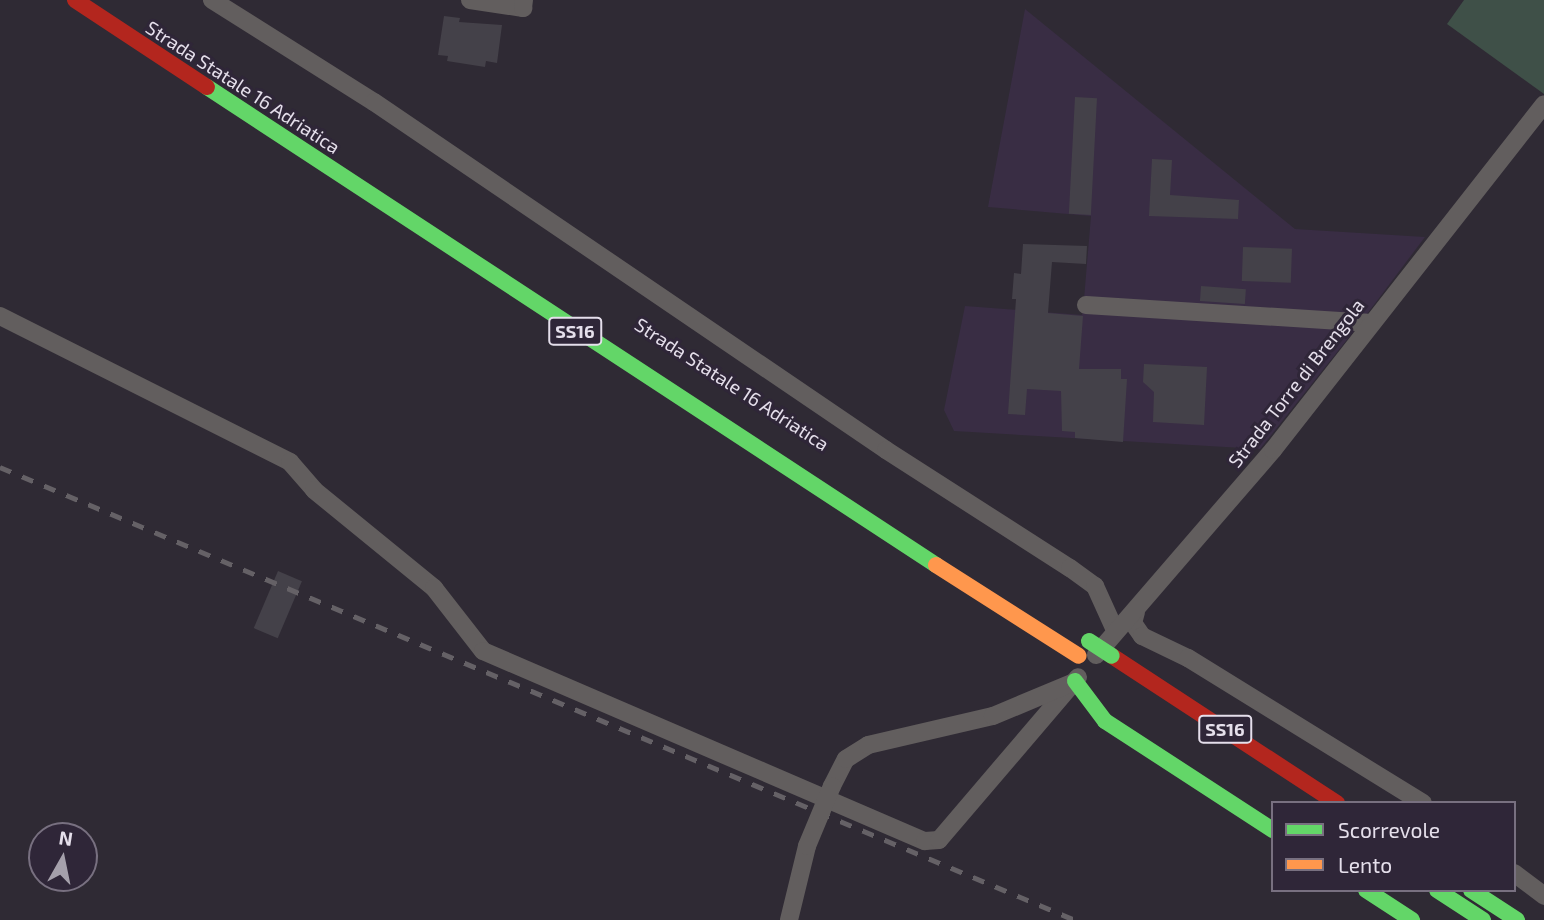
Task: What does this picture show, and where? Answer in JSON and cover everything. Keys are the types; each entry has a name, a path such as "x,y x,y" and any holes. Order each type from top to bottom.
{"highway":[{"name":"Strada Statale 16 Adriatica","path":"75,0 714,423 1101,670"},
{"name":"Strada Statale 16 Adriatica","path":"105,0 632,344"},
{"name":"SS16","path":"1084,637 1335,801"},
{"path":"1075,681 1105,721 1271,829"},
{"name":"SS16","path":"1124,685 1301,801"},
{"path":"1369,892 1412,920"},
{"path":"1440,892 1483,920"},
{"path":"1474,892 1517,920"}],"street":[{"path":"212,0 374,102 886,450 1070,568 1095,586 1115,630"},
{"path":"470,0 523,8 524,0"},
{"name":"Strada Torre di Brengola","path":"0,316 290,462 314,490 433,588 483,650 925,841 939,840 1075,681 1115,630 1136,612 1273,450 1544,105"},
{"path":"1086,305 1371,323"},
{"path":"1136,612 1133,622 1142,636 1188,658 1420,801"},
{"path":"789,920 793,889 807,846 846,759 868,745 993,716 1075,681"},
{"path":"1516,875 1544,896"}],"shaded area":[{"path":"1025,9 1295,229 1425,237 1364,318 1084,299 1091,216 988,207"},
{"path":"965,306 1082,315 1083,309 1357,327 1260,449 954,431 944,410"}],"green space":[{"path":"1464,0 1544,0 1544,94 1447,24"}],"building":[{"path":"444,16 460,18 459,22 502,25 497,63 486,61 485,67 447,61 448,56 438,55"},
{"path":"1075,97 1097,98 1091,215 1069,214"},
{"path":"1152,159 1172,160 1170,195 1239,200 1238,219 1149,216"},
{"path":"1023,244 1087,246 1086,264 1052,262 1048,313 1083,316 1079,369 1121,369 1121,379 1127,379 1123,442 1075,438 1075,432 1062,431 1061,391 1027,389 1025,415 1008,414 1016,299 1012,299 1014,273 1021,274"},
{"path":"1243,247 1292,249 1291,283 1242,281"},
{"path":"1201,286 1246,289 1245,304 1200,301"},
{"path":"1144,364 1207,367 1204,425 1153,422 1154,392 1143,382"},
{"path":"278,571 302,581 278,638 254,628"}],"railway":[{"path":"0,467 1075,920"}],"traffic: fast":[{"path":"207,87 936,565"},
{"path":"1089,641 1112,656"},
{"path":"1075,681 1105,721 1271,829"},
{"path":"1369,892 1412,920"},
{"path":"1440,892 1483,920"},
{"path":"1474,892 1517,920"}],"traffic: slow":[{"path":"936,565 1079,656"}],"traffic: jam":[{"path":"75,0 207,87"},
{"path":"1112,656 1334,801"}]}
